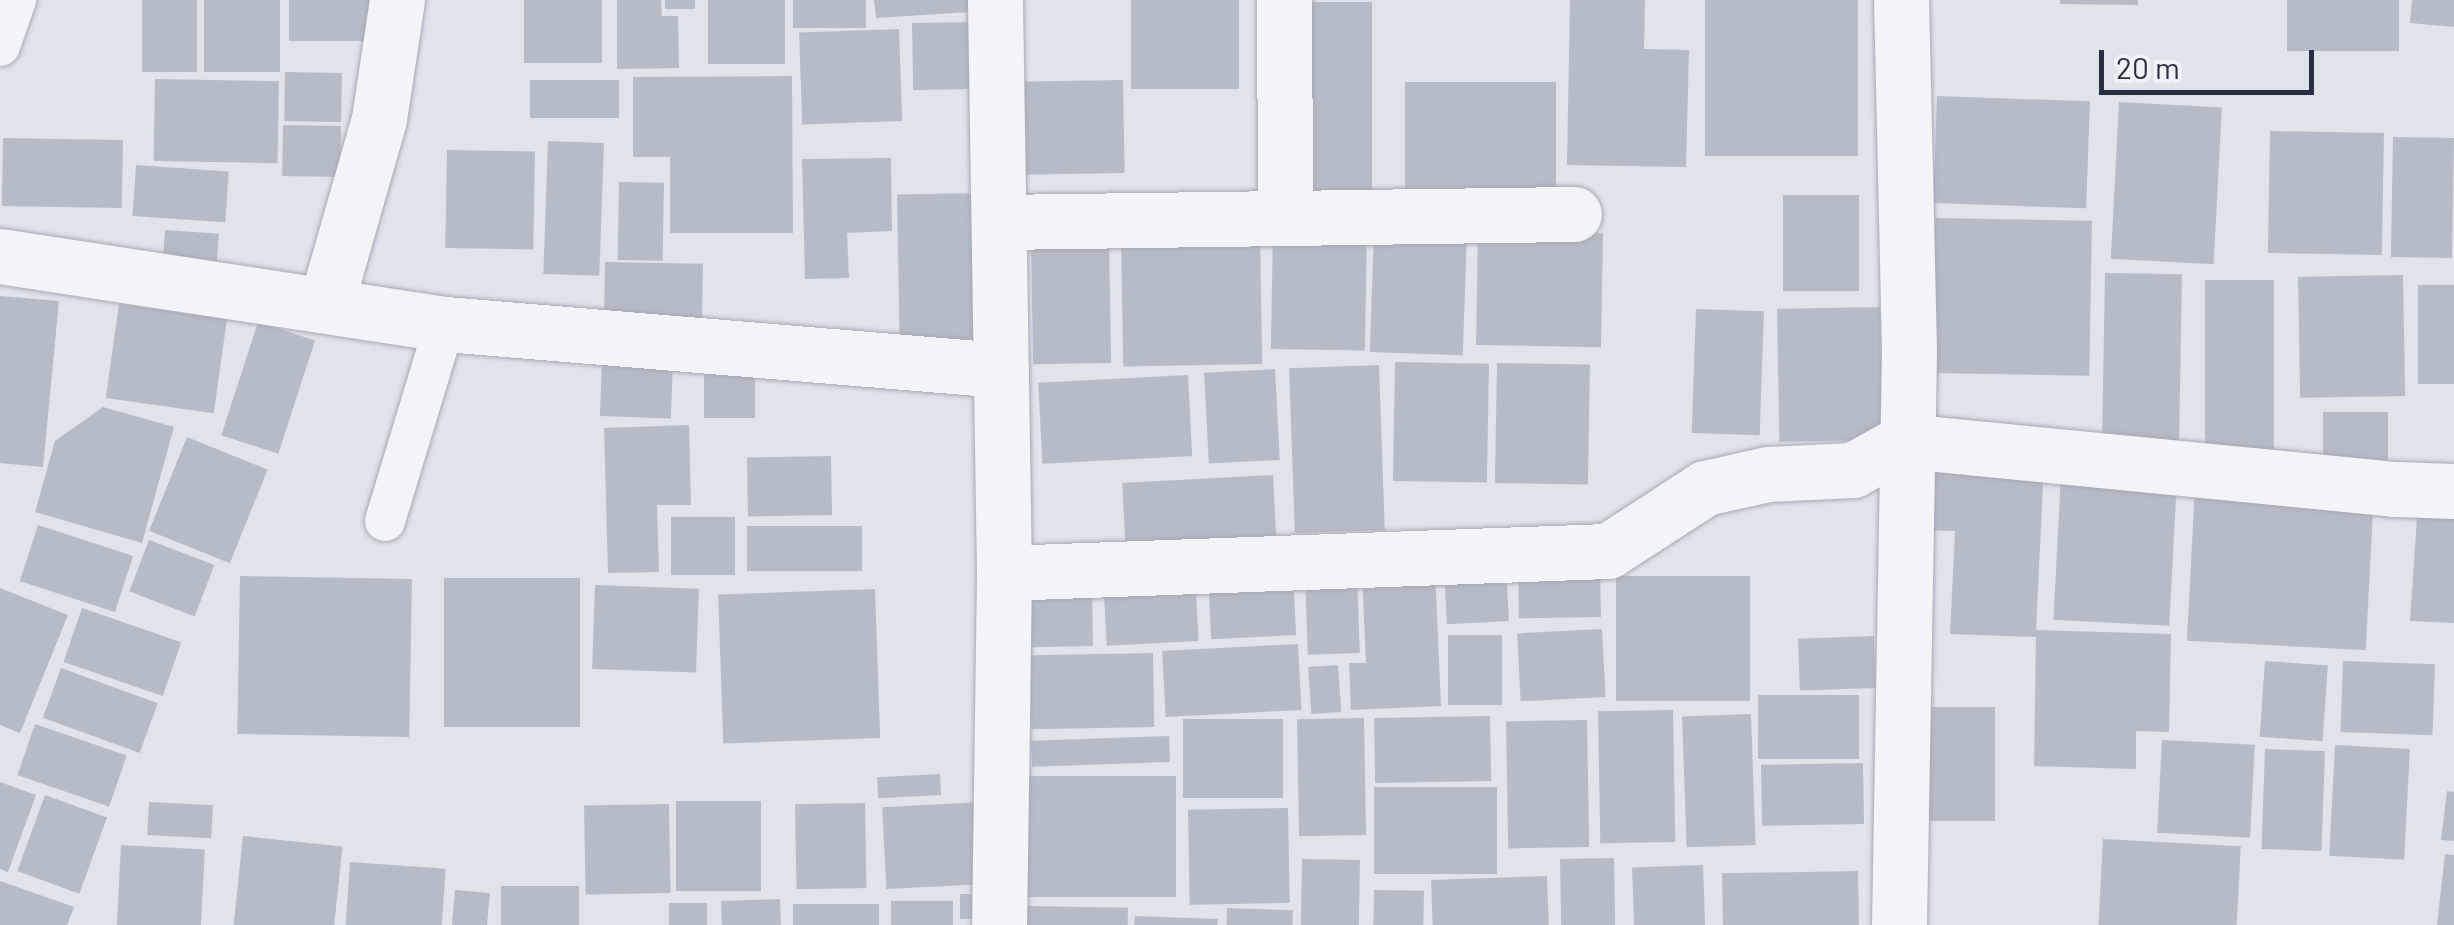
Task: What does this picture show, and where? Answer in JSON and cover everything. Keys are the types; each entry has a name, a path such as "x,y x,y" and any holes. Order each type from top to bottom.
{"street":[{"path":"326,304 379,119 397,0"},
{"path":"995,0 1004,574 999,925"},
{"path":"1284,0 1285,217"},
{"path":"1899,925 1909,350 1901,0"},
{"path":"999,222 1574,214"},
{"path":"0,256 445,324 1001,370"},
{"path":"1004,574 1608,551 1705,488 1768,474 1853,470 1905,441 2396,490 2454,491"}],"lane":[{"path":"0,46 16,0"},
{"path":"385,521 445,324"}],"building":[{"path":"142,0 197,0 197,72 142,72"},
{"path":"204,0 280,0 280,72 204,72"},
{"path":"289,0 372,0 372,41 289,41"},
{"path":"524,0 602,0 602,63 524,63"},
{"path":"617,0 661,0 662,16 678,16 679,68 617,69"},
{"path":"665,0 695,0 695,9 665,9"},
{"path":"708,0 785,0 785,64 708,64"},
{"path":"793,0 866,0 866,28 793,28"},
{"path":"874,0 969,0 969,12 876,18"},
{"path":"1131,0 1239,0 1239,89 1131,89"},
{"path":"1570,0 1645,0 1644,49 1689,50 1686,167 1567,165"},
{"path":"1705,0 1858,0 1858,156 1705,156"},
{"path":"2060,0 2138,0 2138,5 2060,4"},
{"path":"2287,0 2399,0 2399,51 2287,51"},
{"path":"2412,0 2454,0 2454,27 2410,23"},
{"path":"1295,2 1372,2 1372,193 1295,193"},
{"path":"975,22 976,89 913,90 912,23"},
{"path":"899,29 902,121 802,124 799,32"},
{"path":"285,72 342,73 341,122 284,121"},
{"path":"792,76 793,233 670,233 670,157 633,157 633,77"},
{"path":"155,79 279,81 278,163 154,161"},
{"path":"530,80 619,80 619,118 530,118"},
{"path":"1123,80 1125,173 1017,175 1015,82"},
{"path":"1405,82 1556,82 1556,198 1405,198"},
{"path":"1937,96 2090,101 2086,208 1933,203"},
{"path":"2119,102 2222,107 2214,264 2111,259"},
{"path":"283,125 341,126 340,177 282,176"},
{"path":"2270,131 2384,133 2382,255 2268,253"},
{"path":"2393,137 2454,138 2452,258 2391,257"},
{"path":"3,138 123,140 122,208 2,206"},
{"path":"548,141 604,143 599,276 543,274"},
{"path":"447,150 535,152 533,250 445,248"},
{"path":"891,158 892,231 847,233 849,278 805,279 802,159"},
{"path":"136,165 229,171 225,222 132,216"},
{"path":"619,182 664,183 663,261 618,260"},
{"path":"981,193 984,339 900,340 897,194"},
{"path":"1783,195 1859,195 1859,291 1783,291"},
{"path":"1935,218 2092,221 2089,376 1932,373"},
{"path":"1273,228 1367,230 1365,351 1271,349"},
{"path":"165,230 219,234 217,267 163,263"},
{"path":"1374,231 1467,234 1463,355 1370,352"},
{"path":"1478,231 1603,233 1601,347 1476,345"},
{"path":"1260,236 1262,364 1123,366 1121,238"},
{"path":"1109,240 1111,363 1033,364 1031,241"},
{"path":"605,262 703,264 702,324 604,322"},
{"path":"2105,273 2182,274 2179,454 2102,453"},
{"path":"2403,275 2405,396 2300,398 2298,277"},
{"path":"2205,280 2274,280 2274,466 2205,466"},
{"path":"2418,285 2454,285 2454,384 2418,384"},
{"path":"0,296 59,301 43,467 0,463"},
{"path":"119,304 227,319 214,413 106,398"},
{"path":"1880,307 1882,440 1779,442 1777,309"},
{"path":"1696,309 1764,311 1760,435 1692,433"},
{"path":"258,322 315,341 278,454 221,435"},
{"path":"602,357 673,359 671,418 600,416"},
{"path":"1395,362 1489,364 1487,483 1393,481"},
{"path":"1497,363 1590,365 1588,485 1495,483"},
{"path":"1379,365 1385,530 1295,533 1289,368"},
{"path":"1275,369 1280,460 1209,464 1204,373"},
{"path":"704,372 755,372 755,418 704,418"},
{"path":"1188,375 1192,456 1042,464 1038,383"},
{"path":"103,407 174,427 142,543 35,512 55,441"},
{"path":"2323,412 2388,412 2388,470 2323,470"},
{"path":"689,425 691,505 657,505 659,572 608,573 604,428"},
{"path":"187,437 268,470 230,563 149,531"},
{"path":"831,456 832,515 748,516 747,457"},
{"path":"1922,460 2044,465 2036,630 2171,634 2169,732 2136,731 2136,769 2034,766 2036,637 1950,634 1955,531 1918,530"},
{"path":"1273,475 1277,555 1126,563 1122,483"},
{"path":"2061,475 2177,481 2169,626 2053,620"},
{"path":"2195,487 2374,496 2366,650 2187,641"},
{"path":"2418,502 2454,504 2454,623 2410,621"},
{"path":"671,517 735,517 735,575 671,575"},
{"path":"38,525 133,556 115,612 20,581"},
{"path":"747,526 862,526 862,571 747,571"},
{"path":"149,540 214,565 195,616 129,591"},
{"path":"1600,562 1601,617 1519,618 1518,563"},
{"path":"1506,566 1509,621 1447,624 1444,569"},
{"path":"1435,571 1441,706 1351,710 1349,663 1366,663 1362,575"},
{"path":"1195,573 1199,641 1107,646 1103,578"},
{"path":"1357,573 1360,653 1308,655 1305,575"},
{"path":"1293,575 1296,635 1211,639 1208,579"},
{"path":"240,576 412,579 409,737 237,734"},
{"path":"1616,576 1750,576 1750,701 1616,701"},
{"path":"444,578 580,578 580,727 444,727"},
{"path":"595,585 699,589 696,673 592,669"},
{"path":"0,588 68,615 20,733 0,725"},
{"path":"875,589 880,738 723,743 718,594"},
{"path":"1092,590 1093,646 1028,647 1027,591"},
{"path":"82,608 181,642 163,696 63,662"},
{"path":"1602,629 1606,697 1521,701 1517,633"},
{"path":"1448,635 1502,635 1502,705 1448,705"},
{"path":"1874,636 1876,688 1800,691 1798,639"},
{"path":"1298,644 1301,710 1166,717 1162,651"},
{"path":"1153,653 1154,727 1031,729 1030,655"},
{"path":"2265,661 2328,665 2323,741 2260,737"},
{"path":"2343,661 2435,664 2432,735 2341,732"},
{"path":"1338,665 1341,712 1311,714 1308,667"},
{"path":"61,668 158,703 140,753 43,718"},
{"path":"1758,695 1859,695 1859,759 1758,759"},
{"path":"1917,707 1995,707 1995,821 1917,821"},
{"path":"1673,710 1675,842 1600,843 1598,711"},
{"path":"1751,714 1756,845 1687,847 1682,716"},
{"path":"1490,716 1491,781 1375,783 1374,718"},
{"path":"1364,718 1366,835 1299,836 1297,719"},
{"path":"1183,719 1283,719 1283,798 1183,798"},
{"path":"1587,720 1589,847 1508,848 1506,721"},
{"path":"35,724 127,756 109,807 17,775"},
{"path":"1169,736 1170,762 1032,767 1031,741"},
{"path":"2162,740 2255,745 2250,838 2157,833"},
{"path":"2335,745 2410,749 2404,860 2329,856"},
{"path":"2265,749 2325,751 2321,851 2262,849"},
{"path":"1863,763 1864,824 1762,826 1761,765"},
{"path":"940,774 941,795 878,798 877,777"},
{"path":"1027,776 1176,776 1176,897 1027,897"},
{"path":"0,782 36,795 8,872 0,869"},
{"path":"1374,787 1497,787 1497,874 1374,874"},
{"path":"2447,791 2454,792 2454,841 2441,840"},
{"path":"45,795 107,818 79,894 17,871"},
{"path":"676,801 761,801 761,891 676,891"},
{"path":"149,802 213,805 211,838 147,835"},
{"path":"981,802 985,884 886,889 882,807"},
{"path":"865,803 866,888 796,889 795,804"},
{"path":"669,804 671,893 586,894 584,805"},
{"path":"1288,808 1290,903 1190,905 1188,810"},
{"path":"243,836 342,846 334,925 234,925"},
{"path":"2103,839 2241,846 2237,925 2098,925"},
{"path":"121,845 205,849 201,925 117,925"},
{"path":"2445,854 2454,855 2454,925 2437,925"},
{"path":"1614,858 1615,925 1561,925 1560,859"},
{"path":"1302,859 1360,860 1359,925 1301,925"},
{"path":"350,862 446,869 442,925 346,925"},
{"path":"1703,865 1705,925 1634,925 1632,867"},
{"path":"1858,871 1859,925 1723,925 1722,873"},
{"path":"1547,876 1549,925 1433,925 1431,880"},
{"path":"0,881 74,907 67,925 0,925"},
{"path":"501,886 579,886 579,925 501,925"},
{"path":"455,890 490,893 487,925 452,925"},
{"path":"1374,890 1424,891 1423,925 1373,925"},
{"path":"960,894 992,894 992,919 960,919"},
{"path":"780,899 781,925 722,925 721,901"},
{"path":"891,901 953,901 953,925 891,925"},
{"path":"669,903 707,903 707,925 669,925"},
{"path":"793,904 879,904 879,925 793,925"},
{"path":"1027,906 1128,908 1128,925 1027,925"},
{"path":"1227,908 1293,910 1292,925 1226,925"},
{"path":"1135,916 1218,919 1217,925 1134,925"}]}
